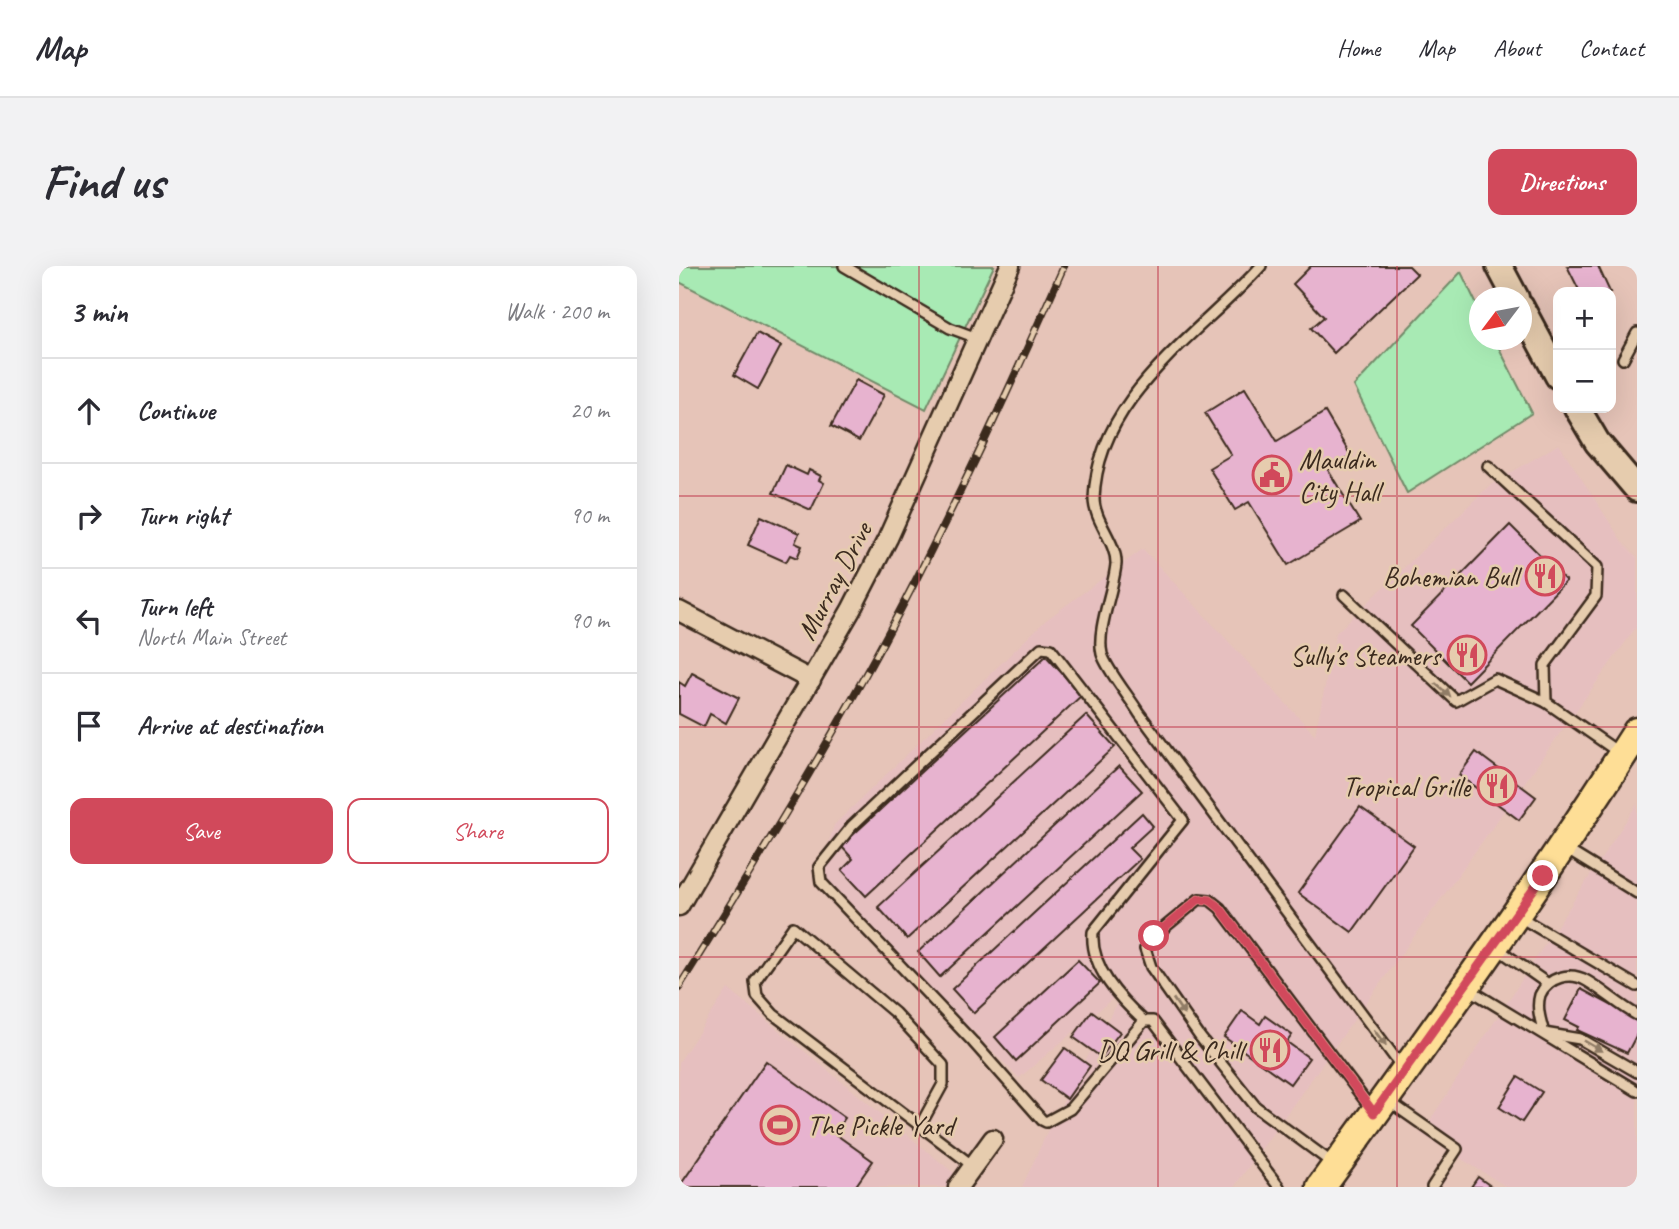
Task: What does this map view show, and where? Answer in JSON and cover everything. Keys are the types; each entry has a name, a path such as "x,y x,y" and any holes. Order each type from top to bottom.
{"main road":[{"path":"1499,266 1510,287"},
{"path":"1532,328 1553,367"},
{"path":"1580,413 1597,442 1637,489"},
{"path":"1328,1177 1494,947 1630,743"}],"street":[{"name":"Murray Drive","path":"679,906 811,680 888,538 1010,266"},
{"path":"679,611 811,680"},
{"path":"958,1187 993,1139"}],"lane":[{"path":"844,266 950,328 977,338"},
{"path":"1261,266 1145,381 1123,409 1103,451 1094,501 1116,562 1106,605 1102,654 1139,713 1405,1071"},
{"path":"1623,359 1637,333"},
{"path":"1488,466 1597,567 1596,596 1545,665 1546,702"},
{"path":"1344,595 1456,701 1495,679 1630,743"},
{"path":"1144,1021 1070,1109 1047,1122 1042,1121 973,1042 821,882 819,867 852,826 1041,648 1051,649 1183,820 1094,932 1092,948 1117,996 1144,1021 1153,1021 1279,1187"},
{"path":"1563,847 1637,892"},
{"path":"1328,1177 1256,1107 1200,1037 1151,967 1145,949 1154,936 1183,909 1199,899 1210,900 1220,908 1379,1106 1457,1149 1432,1187"},
{"path":"1516,915 1637,986"},
{"path":"920,1126 943,1084 943,1065 895,1013 793,927 755,981 757,996 773,1014 920,1126 973,1166"},
{"path":"1494,947 1548,984"},
{"path":"1544,1033 1538,1010 1540,996 1548,984 1562,976 1586,980 1637,1015"},
{"path":"1465,987 1637,1091"},
{"path":"1544,1033 1580,1039 1637,1072"}],"shaded area":[{"path":"1559,444 1623,543 1637,557 1637,626 1234,1187 1022,1187 1049,1128 1125,988 1019,1078 819,875 834,825 1046,620 1143,549 1315,735 1336,633 1489,486"},
{"path":"1637,804 1637,1187 1507,1187 1421,1134"},
{"path":"728,989 971,1187 679,1187 679,1062"}],"green space":[{"path":"679,266 994,266 926,409 679,282"},
{"path":"1461,272 1469,288 1469,350 1500,350 1532,413 1407,493 1354,386"}],"building":[{"path":"1311,266 1409,266 1417,274 1334,353 1311,328 1324,317 1293,284"},
{"path":"1567,266 1598,266 1608,287 1578,287"},
{"path":"757,333 781,346 758,389 734,375"},
{"path":"856,380 884,395 859,441 831,426"},
{"name":"Mauldin City Hall","path":"1245,388 1277,441 1325,412 1351,456 1328,470 1360,522 1288,565 1249,502 1235,510 1209,468 1231,455 1205,413"},
{"path":"786,465 807,475 809,470 821,476 819,480 824,483 811,510 773,493"},
{"path":"761,516 799,533 795,543 802,546 797,558 790,555 786,562 748,545"},
{"path":"1510,525 1566,581 1467,682 1411,626"},
{"path":"1046,656 1082,695 866,896 842,870 853,859 841,846"},
{"path":"692,673 739,698 726,723 710,714 704,727 679,714 679,682 685,686"},
{"path":"1086,715 1115,747 907,939 878,907"},
{"name":"Tropical Grille","path":"1476,752 1536,797 1519,820 1459,775"},
{"path":"1119,766 1142,791 940,977 918,952"},
{"path":"1360,807 1414,846 1352,932 1298,893"},
{"path":"1142,813 1153,826 1129,848 1140,859 974,1013 952,989"},
{"path":"1078,960 1100,983 1016,1061 995,1037"},
{"path":"1581,989 1637,1019 1637,1034 1627,1053 1577,1030 1579,1027 1565,1020"},
{"path":"1092,1011 1120,1032 1101,1057 1073,1037"},
{"name":"DQ Grill & Chill","path":"1242,1011 1260,1024 1265,1016 1292,1035 1287,1042 1309,1058 1290,1084 1224,1037"},
{"path":"1065,1048 1090,1066 1067,1099 1041,1080"},
{"name":"The Pickle Yard","path":"766,1061 845,1118 834,1133 873,1161 855,1187 679,1187"},
{"path":"1518,1077 1542,1092 1522,1122 1499,1107"},
{"path":"1478,1177 1492,1187 1471,1187"}],"railway":[{"path":"679,987 873,662 983,444 1064,266"}],"place":[{"name":"Mauldin City Hall","path":"1272,475"},
{"name":"Bohemian Bull","path":"1545,576"},
{"name":"Sully's Steamers","path":"1467,655"},
{"name":"Tropical Grille","path":"1497,786"},
{"name":"DQ Grill & Chill","path":"1270,1050"},
{"name":"The Pickle Yard","path":"780,1125"}],"route":[{"path":"1154,936 1183,909 1199,899 1210,900 1220,908 1374,1113 1543,876"}]}
